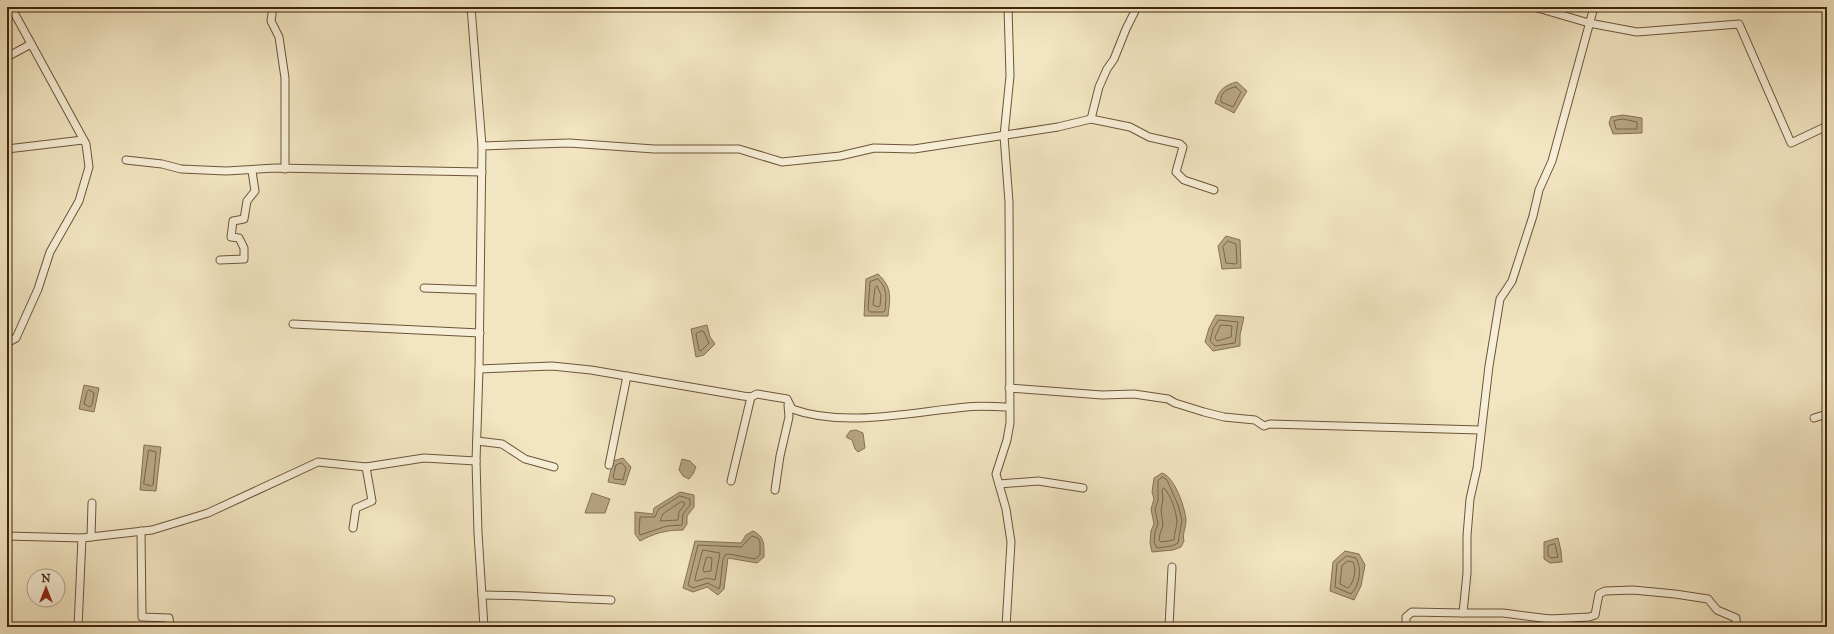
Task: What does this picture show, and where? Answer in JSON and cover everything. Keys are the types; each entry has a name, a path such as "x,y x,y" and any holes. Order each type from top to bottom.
{"street":[{"path":"7,343 16,338 38,290 50,252 79,201 89,167 86,144 11,7"},
{"path":"273,7 271,21 279,38 285,78 285,169"},
{"path":"471,7 482,146 479,290 480,333 476,461 478,533 484,627"},
{"path":"1006,627 1011,542 1006,509 996,474 1008,440 1010,423 1008,202 1004,136 1010,76 1008,7"},
{"path":"1091,119 1104,75 1114,59 1137,7"},
{"path":"1534,7 1590,23 1637,32 1739,24 1791,143 1827,126"},
{"path":"1462,613 1467,573 1467,536 1480,430 1500,300 1512,281 1540,190 1552,161 1594,7"},
{"path":"7,57 31,44"},
{"path":"482,146 569,143 654,150 739,149 782,162 840,156 874,148 914,149 1058,127 1091,119 1130,127 1149,137 1180,144 1183,147 1176,172 1184,180 1214,190"},
{"path":"7,149 83,140"},
{"path":"126,160 162,164 181,169 226,171 252,171 276,168 482,172"},
{"path":"220,260 244,259 244,248 239,238 231,237 233,221 244,219 247,201 254,191 252,171"},
{"path":"424,288 479,290"},
{"path":"293,324 480,333"},
{"path":"479,369 552,366 627,376 752,397 757,394 788,399"},
{"path":"609,465 627,376"},
{"path":"1009,388 1102,395 1134,394 1168,399 1175,403 1204,412 1255,420 1264,426 1270,424 1360,425 1480,430"},
{"path":"732,481 752,397"},
{"path":"788,399 792,409 797,411 838,417 876,417 968,406 1009,407"},
{"path":"775,490 780,456 789,417 788,399"},
{"path":"1814,418 1827,414"},
{"path":"477,441 502,444 525,459 554,467"},
{"path":"7,536 82,538 152,530 208,513 318,462 366,467 424,458 476,461"},
{"path":"353,528 356,508 372,501 366,467"},
{"path":"999,484 1038,481 1083,488"},
{"path":"91,537 92,503"},
{"path":"141,531 142,617 169,618 170,627"},
{"path":"78,627 82,538"},
{"path":"1169,627 1172,567"},
{"path":"1406,627 1406,617 1412,612 1503,612 1550,619 1595,615 1599,594 1604,590 1633,590 1708,599 1718,610 1736,618 1736,627"},
{"path":"482,595 521,595 549,598 611,600"},
{"path":"1549,627 1550,619"}],"water":[{"path":"1237,82 1247,91 1234,113 1215,103 1218,95 1225,87"},
{"path":"1623,115 1642,118 1642,133 1613,134 1609,123 1611,117"},
{"path":"1226,236 1240,240 1241,268 1222,269 1218,246"},
{"path":"878,274 883,279 888,289 890,298 888,316 864,316 866,279"},
{"path":"1216,315 1244,317 1240,335 1240,346 1213,351 1205,342 1209,328"},
{"path":"707,325 710,337 715,344 704,355 696,357 691,329"},
{"path":"84,385 99,388 94,412 79,409"},
{"path":"856,430 863,433 865,448 858,452 855,449 852,440 846,437 850,431"},
{"path":"144,445 161,447 156,491 140,490"},
{"path":"623,458 631,467 625,485 608,482 613,461"},
{"path":"682,459 690,461 696,467 689,479 683,476 679,470"},
{"path":"1162,473 1171,480 1175,486 1184,508 1186,520 1183,536 1184,541 1181,547 1173,550 1152,552 1150,543 1151,531 1154,524 1151,509 1154,499 1152,492 1154,478"},
{"path":"680,492 694,495 694,507 687,516 687,524 683,530 661,532 640,541 635,534 635,512 653,514 654,508"},
{"path":"592,493 610,499 605,513 585,513"},
{"path":"753,531 762,538 764,557 757,563 728,558 724,589 718,595 707,587 693,592 683,588 695,541 741,543 746,535"},
{"path":"1558,538 1562,562 1550,563 1544,559 1544,542"},
{"path":"1345,551 1359,554 1365,565 1361,586 1354,600 1330,591 1333,562"}]}
